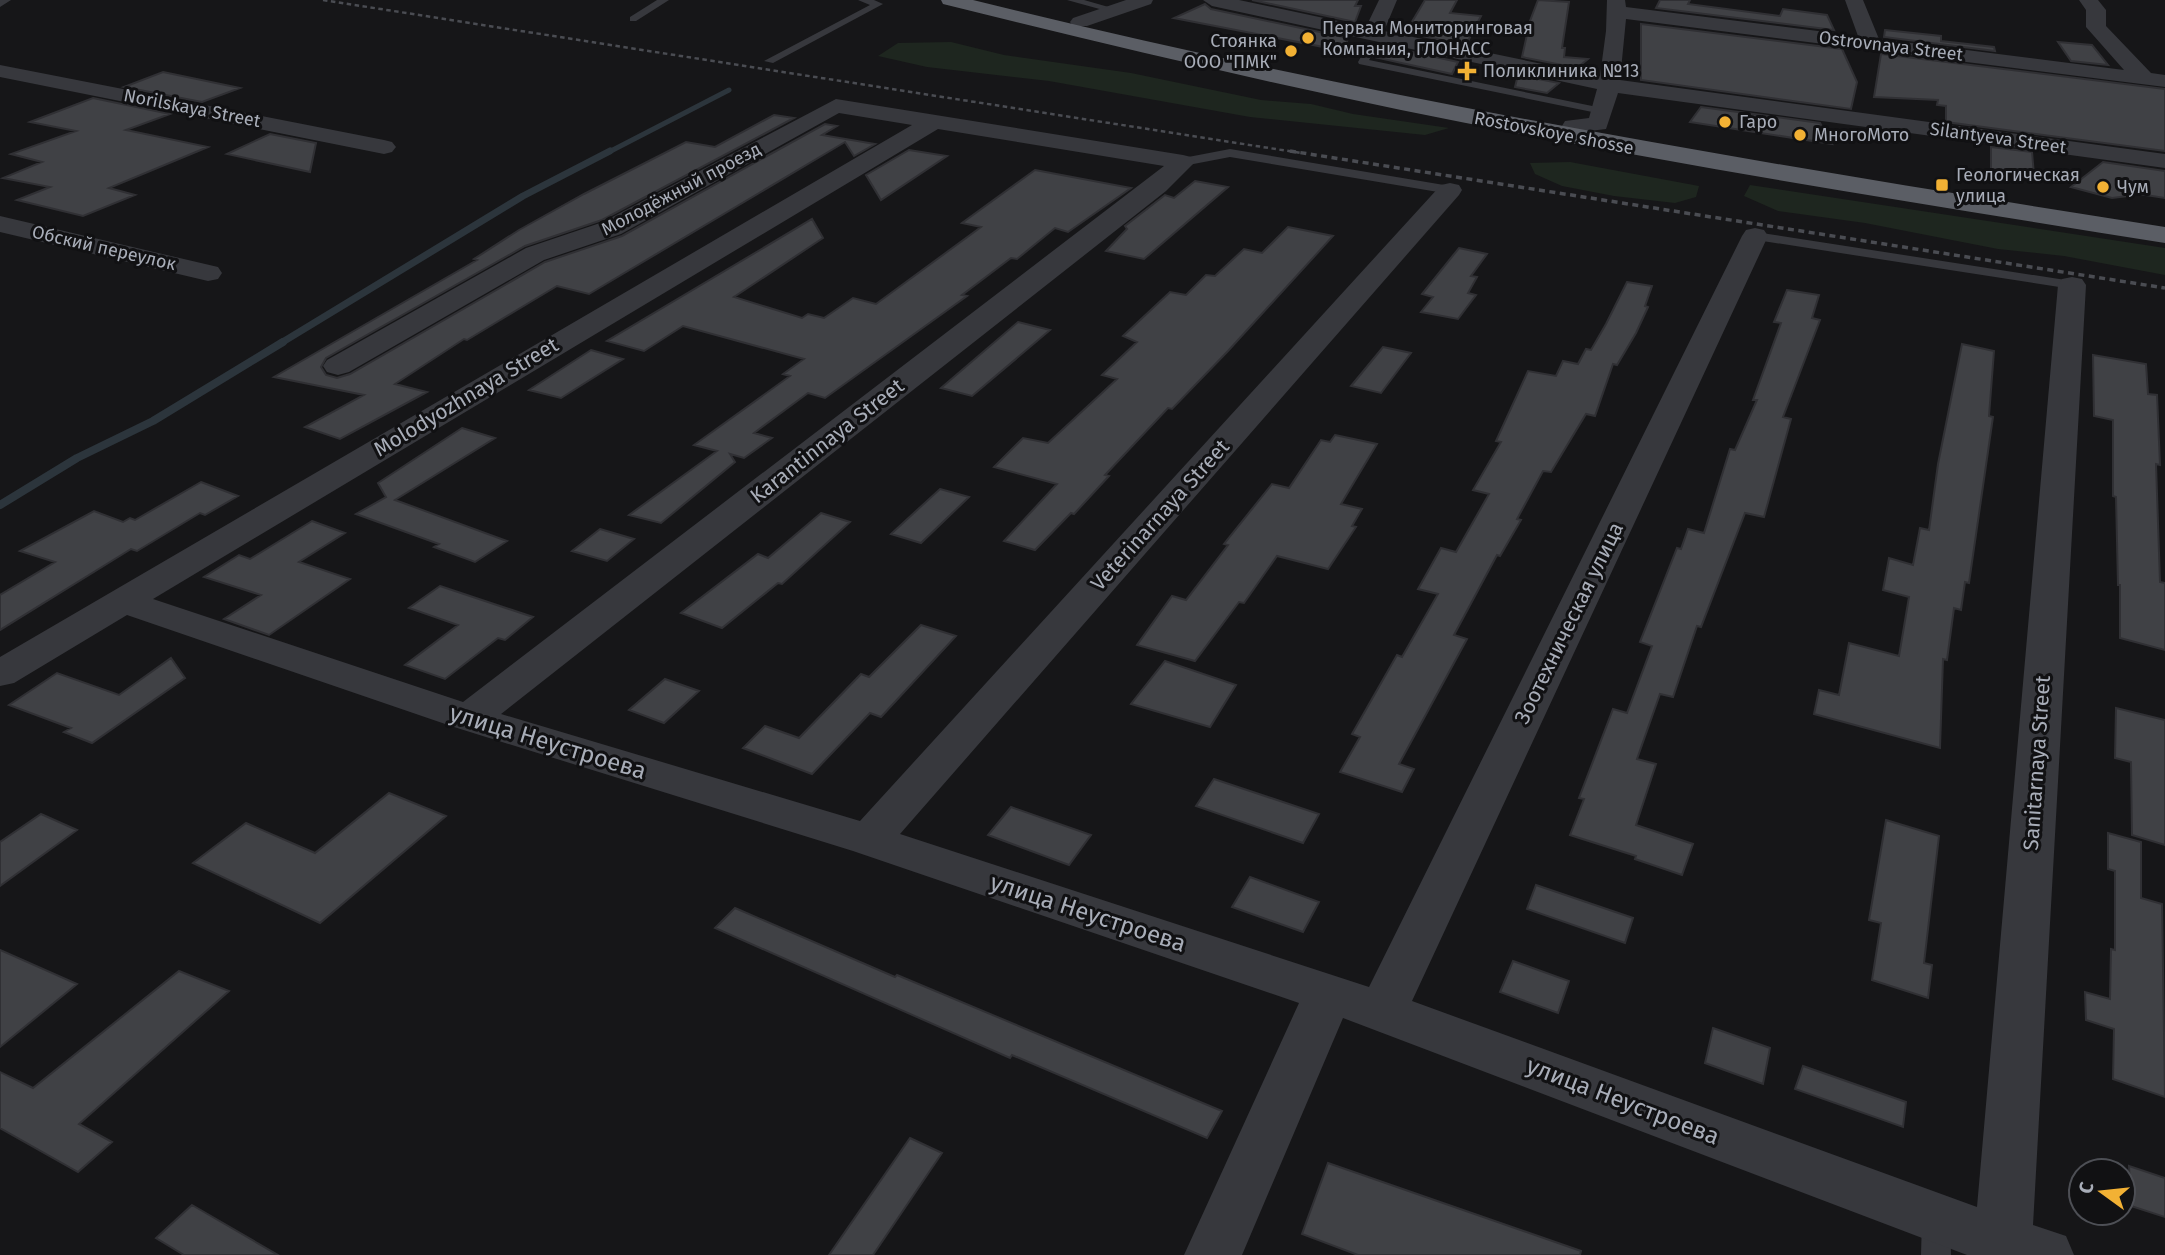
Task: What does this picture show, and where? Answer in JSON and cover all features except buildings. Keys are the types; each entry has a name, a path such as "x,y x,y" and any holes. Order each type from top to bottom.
{"highway":[{"name":"Rostovskoye shosse","path":"950,0 1174,55 1382,100 1792,177 2165,235"},
{"name":"Rostovskoye shosse","path":"998,0 1080,22 1357,84 1573,126 1793,167 2165,225"}],"street":[{"path":"1080,22 1144,0"},
{"name":"Silantyeva Street","path":"1212,0 1372,42 1610,85 2165,161"},
{"path":"1372,42 1388,0"},
{"path":"1854,0 1871,43"},
{"path":"2088,0 2096,10 2096,27 2155,79"},
{"path":"1573,126 1598,124 1610,85 1616,6"},
{"name":"Ostrovnaya Street","path":"1616,6 1871,43 2155,79"},
{"name":"Norilskaya Street","path":"0,71 384,147"},
{"path":"13,95 52,82"},
{"name":"Молодёжный проезд","path":"338,366 535,254 612,228 836,106 933,122"},
{"path":"933,122 1183,162"},
{"name":"Molodyozhnaya Street","path":"0,674 933,122"},
{"name":"Karantinnaya Street","path":"469,718 1146,195 1183,162"},
{"name":"Veterinarnaya Street","path":"869,840 1450,190"},
{"name":"Обский переулок","path":"0,224 208,273"},
{"name":"Зоотехническая улица","path":"1382,1011 1755,236"},
{"name":"Sanitarnaya Street","path":"2024,1248 2071,285"},
{"name":"улица Неустроева","path":"121,601 469,718 869,840 1382,1011 1936,1237 2024,1248"},
{"path":"1213,1255 1329,993"}],"lane":[{"path":"633,19 664,0"},
{"path":"769,61 878,4 863,0"},
{"path":"1072,0 1114,10"},
{"path":"1372,42 1363,62 1602,111"},
{"path":"1183,162 1230,153 1450,190"},
{"path":"1755,236 2071,285"}],"shaded area":[{"path":"951,42 1004,55 1131,73 1261,100 1311,104 1353,114 1449,128 1425,135 1250,117 1049,81 927,67 878,56 898,43"},
{"path":"1570,162 1699,186 1696,197 1675,203 1614,196 1562,186 1535,174 1530,163"},
{"path":"1750,185 2165,248 2165,275 2064,256 1998,249 1865,223 1778,211 1744,196"}],"waterway":[{"path":"607,153 729,90"},
{"path":"281,343 523,196 610,151"},
{"path":"0,505 77,458 153,421 283,342"}],"railway":[{"path":"323,0 1301,153"},
{"path":"1290,151 2165,288"}],"place":[{"name":"Первая Мониторинговая Компания, ГЛОНАСС","path":"1308,38"},
{"name":"Стоянка ООО \"ПМК\"","path":"1291,51"},
{"name":"Поликлиника №13","path":"1467,71"},
{"name":"Гаро","path":"1725,122"},
{"name":"МногоМото","path":"1800,135"},
{"name":"Геологическая улица","path":"1942,185"},
{"name":"Чум","path":"2103,187"}]}
